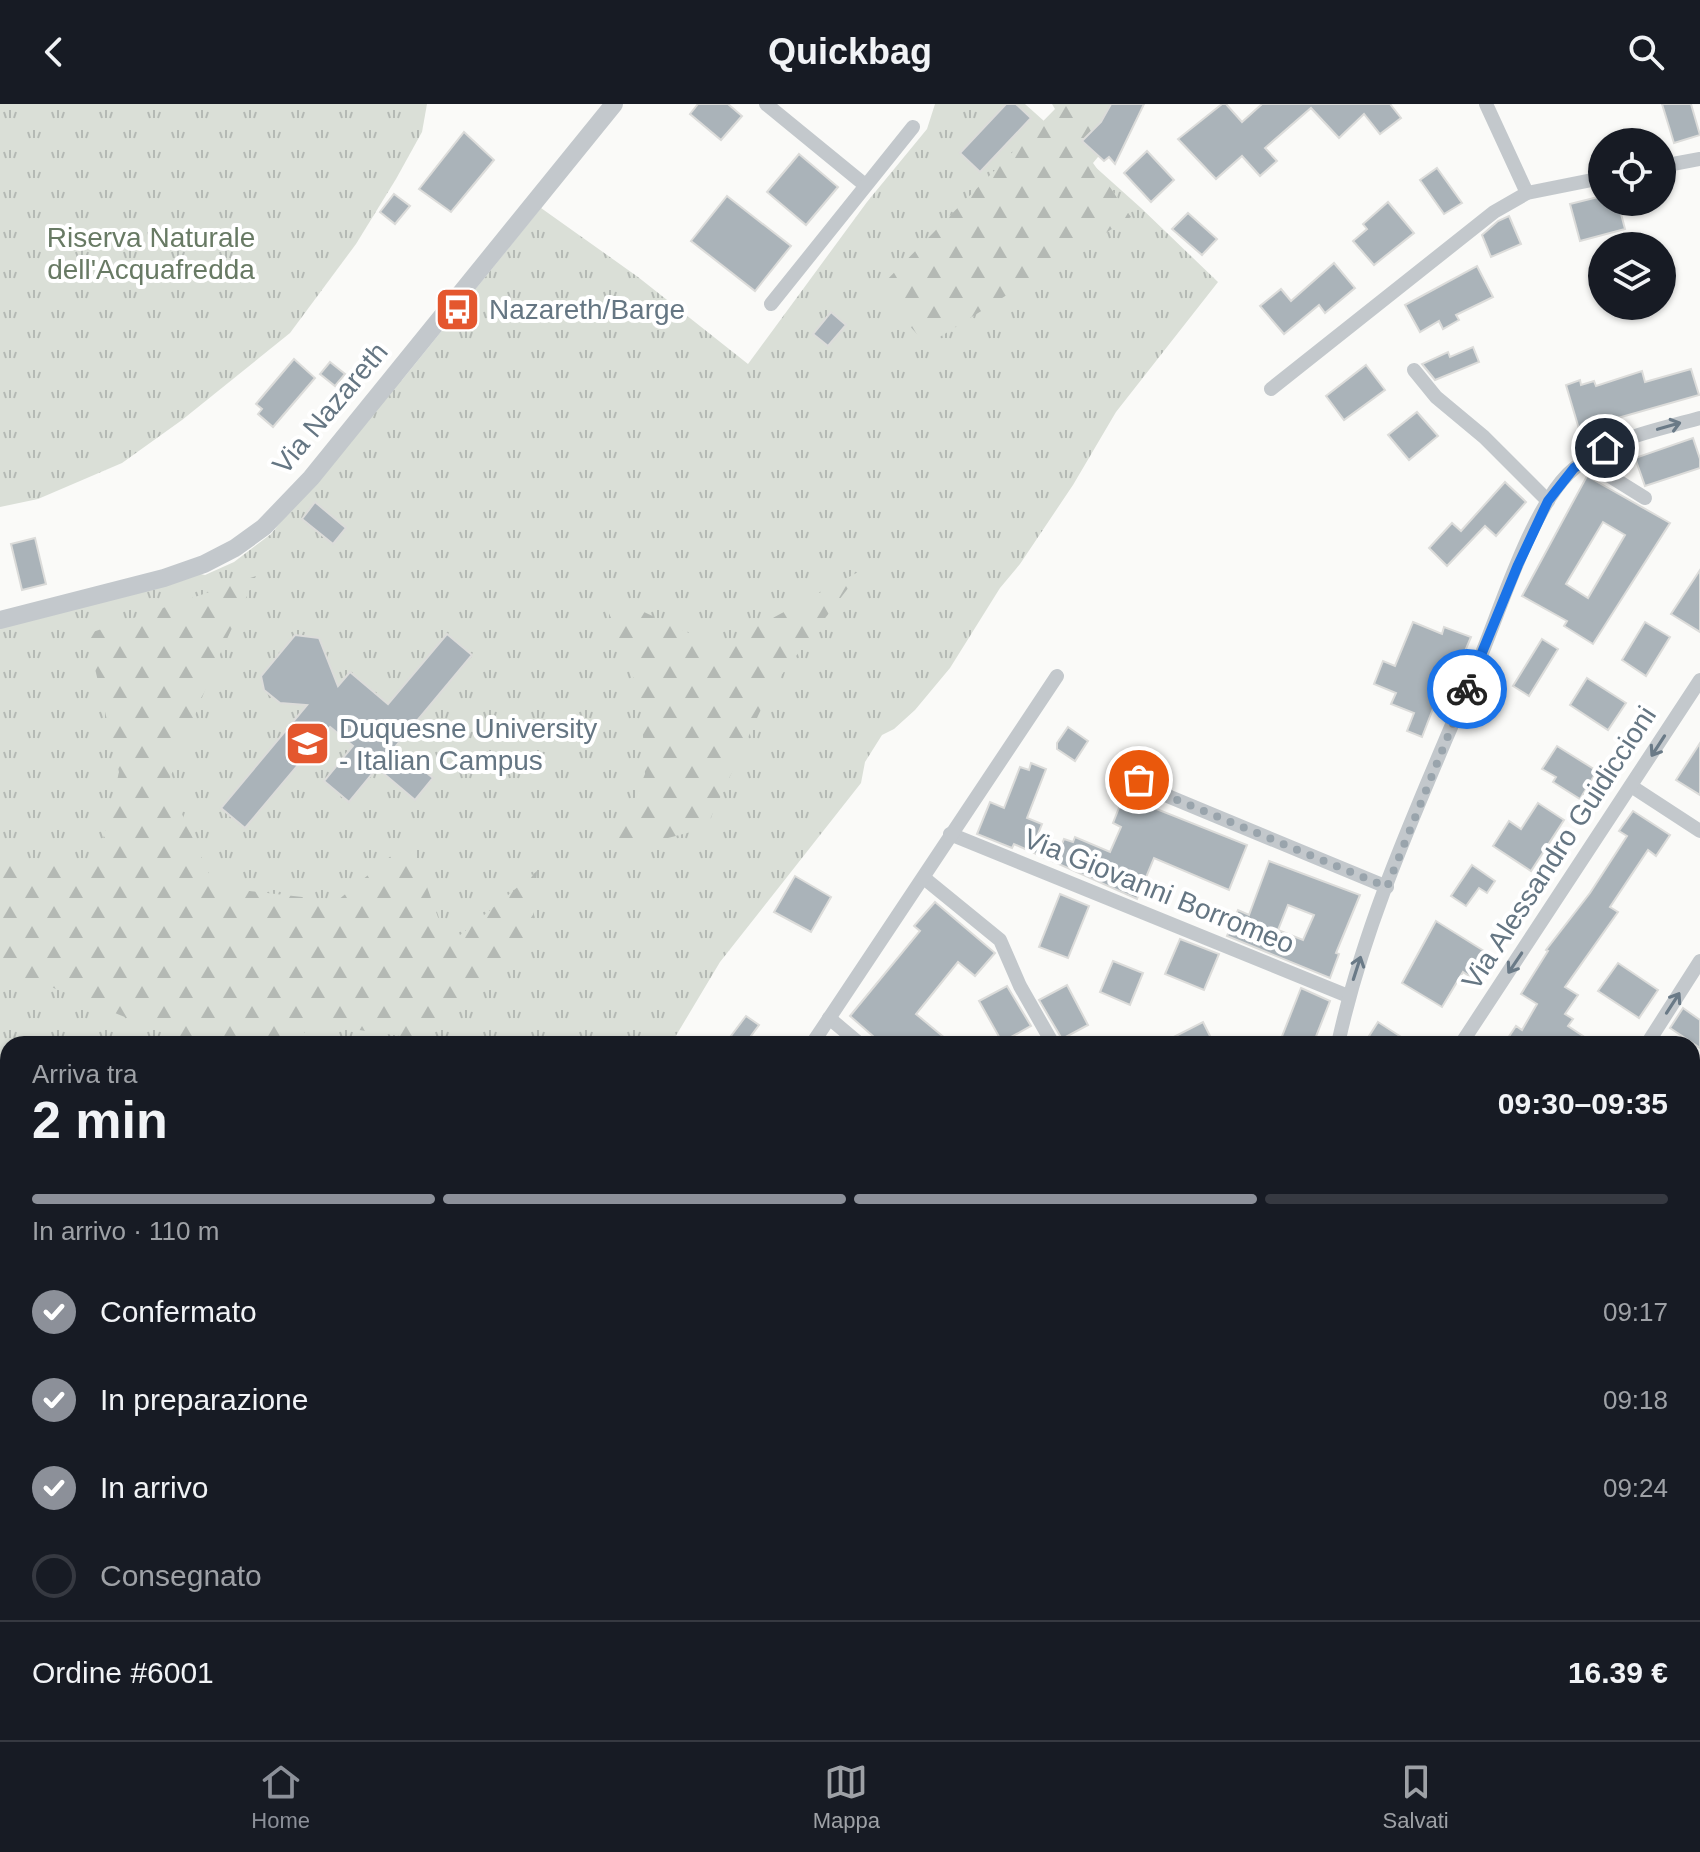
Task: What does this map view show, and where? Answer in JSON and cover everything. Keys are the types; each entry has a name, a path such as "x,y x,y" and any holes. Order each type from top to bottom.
{"street":[{"name":"Via Nazareth","path":"0,620 177,574 235,548 264,527 311,478 614,104"},
{"path":"766,104 865,185"},
{"path":"1486,104 1527,193"},
{"path":"771,304 913,127"},
{"path":"1676,163 1700,159"},
{"path":"1271,389 1480,222 1527,193 1588,181"},
{"path":"1414,370 1436,397 1484,437 1548,501"},
{"path":"1340,1036 1348,996 1387,887 1518,565 1548,501 1565,477 1584,460 1605,448 1635,436 1700,418"},
{"path":"1584,460 1645,498"},
{"path":"817,1036 1057,676"},
{"name":"Via Alessandro Guidiccioni","path":"1466,1036 1700,680"},
{"path":"1139,780 1170,797 1387,887"},
{"path":"1631,786 1700,831"},
{"name":"Via Giovanni Borromeo","path":"950,834 1348,996"},
{"path":"924,878 1000,940 1020,986 1048,1036"},
{"path":"1652,1036 1700,961"},
{"path":"829,1018 850,1036"}],"green space":[{"name":"Riserva Naturale dell'Acquafredda","path":"0,104 427,104 422,132 396,179 356,244 290,333 182,420 122,463 38,499 0,507"},
{"path":"935,104 1025,104 1218,282 1116,412 1073,485 1020,564 1000,588 950,668 915,710 894,729 882,735 865,762 861,783 720,962 676,1036 0,1036 0,624 196,573 205,575 234,562 271,534 392,384 402,380 541,208 638,277 748,364 867,202 927,129"},
{"path":"1052,104 1142,104 1093,163 1131,217 927,345 877,290 1055,109"},
{"path":"862,570 770,690 706,828 611,853 645,774 641,698 601,592 719,647"},
{"path":"256,576 215,665 168,783 215,887 337,901 410,840 448,945 537,871 531,938 416,1036 297,1021 307,1036 171,1036 34,980 0,973 0,861 96,869 119,772 87,634"}],"building":[{"path":"698,104 728,104 742,116 721,140 690,114"},
{"path":"1006,104 1016,104 1031,118 980,172 960,153"},
{"path":"1111,104 1144,104 1115,164 1109,157 1104,161 1082,141 1101,122"},
{"path":"1226,104 1242,122 1262,104 1390,104 1401,118 1380,134 1364,114 1339,138 1311,108 1265,148 1277,161 1260,176 1242,156 1216,179 1178,139"},
{"path":"1662,104 1691,104 1700,135 1676,142 1676,128 1669,128"},
{"path":"464,132 494,160 451,212 419,189"},
{"path":"1147,151 1174,180 1151,202 1124,173"},
{"path":"799,154 838,187 806,225 767,192"},
{"path":"1437,168 1462,203 1444,214 1420,180"},
{"path":"394,194 410,206 395,224 380,212"},
{"path":"727,196 791,246 755,291 691,241"},
{"path":"1588,200 1588,216 1622,216 1625,229 1588,232 1588,239 1580,241 1570,204"},
{"path":"1388,202 1414,233 1374,265 1353,241 1367,229 1363,224"},
{"path":"1188,213 1217,239 1202,255 1172,229"},
{"path":"1509,216 1521,244 1491,257 1482,235"},
{"path":"1334,263 1355,288 1325,313 1319,305 1284,334 1260,306 1281,289 1291,301"},
{"path":"1477,266 1493,297 1456,315 1459,320 1443,329 1439,321 1420,332 1405,305"},
{"path":"831,312 846,325 828,346 813,334"},
{"path":"1473,347 1479,362 1435,380 1422,364 1448,352 1450,357"},
{"path":"294,359 315,378 273,427 258,414 262,409 256,404"},
{"path":"330,362 345,374 335,386 320,374"},
{"path":"1366,365 1385,390 1344,420 1326,396"},
{"path":"1691,369 1699,395 1579,429 1566,385 1580,380 1581,385 1594,381 1596,386 1642,371 1645,382"},
{"path":"1417,412 1438,436 1409,460 1388,435"},
{"path":"1693,438 1700,468 1645,486 1635,458"},
{"path":"1587,476 1670,523 1593,644 1564,626 1567,621 1522,596","holes":["1603,522 1625,535 1588,598 1566,584"]},
{"path":"1505,482 1526,502 1496,536 1485,526 1447,566 1429,548 1452,523 1461,531"},
{"path":"315,502 346,528 333,544 302,519"},
{"path":"35,538 46,584 22,590 11,544"},
{"path":"1700,570 1700,632 1671,614"},
{"path":"1413,622 1442,634 1444,627 1471,637 1460,663 1452,660 1422,737 1407,731 1414,713 1391,704 1396,693 1374,684 1383,661 1395,666"},
{"path":"1645,622 1670,637 1646,676 1622,660"},
{"path":"447,634 472,655 395,747 433,778 415,800 377,768 349,802 324,781 353,746 330,727 245,828 221,808 307,705 280,703 264,690 261,676 295,635 319,638 338,686 350,672 388,704"},
{"path":"1542,639 1558,649 1529,696 1513,686"},
{"path":"1587,678 1626,703 1608,730 1570,705"},
{"path":"1068,727 1088,741 1075,761 1057,749 1057,743"},
{"path":"1700,743 1700,795 1676,780"},
{"path":"1557,746 1597,771 1580,799 1553,782 1556,777 1542,769"},
{"path":"1031,763 1046,769 1027,818 1042,824 1036,839 1060,849 1064,839 1073,842 1075,837 1110,852 1121,827 1113,823 1122,800 1132,804 1134,800 1247,845 1229,890 1154,858 1137,899 1014,844 1012,848 977,834 990,802 1004,808 1020,767 1029,770"},
{"path":"1538,803 1564,820 1531,871 1493,846 1509,821 1521,829"},
{"path":"1633,811 1670,835 1656,856 1648,850 1610,907 1618,912 1565,987 1578,995 1565,1014 1573,1019 1568,1026 1583,1036 1509,1036 1516,1026 1522,1030 1537,1004 1521,994 1546,950 1590,893 1627,836 1619,831"},
{"path":"1269,861 1360,895 1336,953 1339,954 1330,978 1227,936 1238,910 1249,915","holes":["1288,905 1314,915 1303,940 1278,930"]},
{"path":"1472,865 1495,881 1487,893 1479,888 1466,906 1451,896"},
{"path":"795,876 831,897 811,932 774,912"},
{"path":"1060,894 1089,906 1068,958 1039,947"},
{"path":"935,902 995,953 975,976 958,962 916,1014 942,1036 873,1036 850,1016 920,931 914,926"},
{"path":"1436,921 1492,956 1477,981 1463,972 1442,1007 1402,983"},
{"path":"1180,939 1219,954 1204,990 1165,974"},
{"path":"1113,961 1143,973 1130,1005 1100,992"},
{"path":"1618,963 1658,990 1639,1018 1598,991"},
{"path":"1067,985 1088,1025 1068,1036 1060,1036 1039,1000"},
{"path":"1007,986 1031,1026 1013,1036 999,1036 979,1001"},
{"path":"1301,988 1330,1001 1316,1036 1282,1036"},
{"path":"1683,1008 1700,1020 1700,1036 1682,1036 1670,1028"},
{"path":"746,1016 759,1025 751,1036 731,1036"},
{"path":"1203,1022 1210,1036 1176,1036"},
{"path":"1378,1022 1400,1036 1369,1036"}],"way so far":[{"path":"1139,780 1170,797 1387,887 1467,689"}],"place":[{"name":"Nazareth/Barge","path":"458,309"},
{"name":"Duquesne University - Italian Campus","path":"308,744"}],"route":[{"path":"1467,689 1548,501 1574,468 1605,448"}]}
